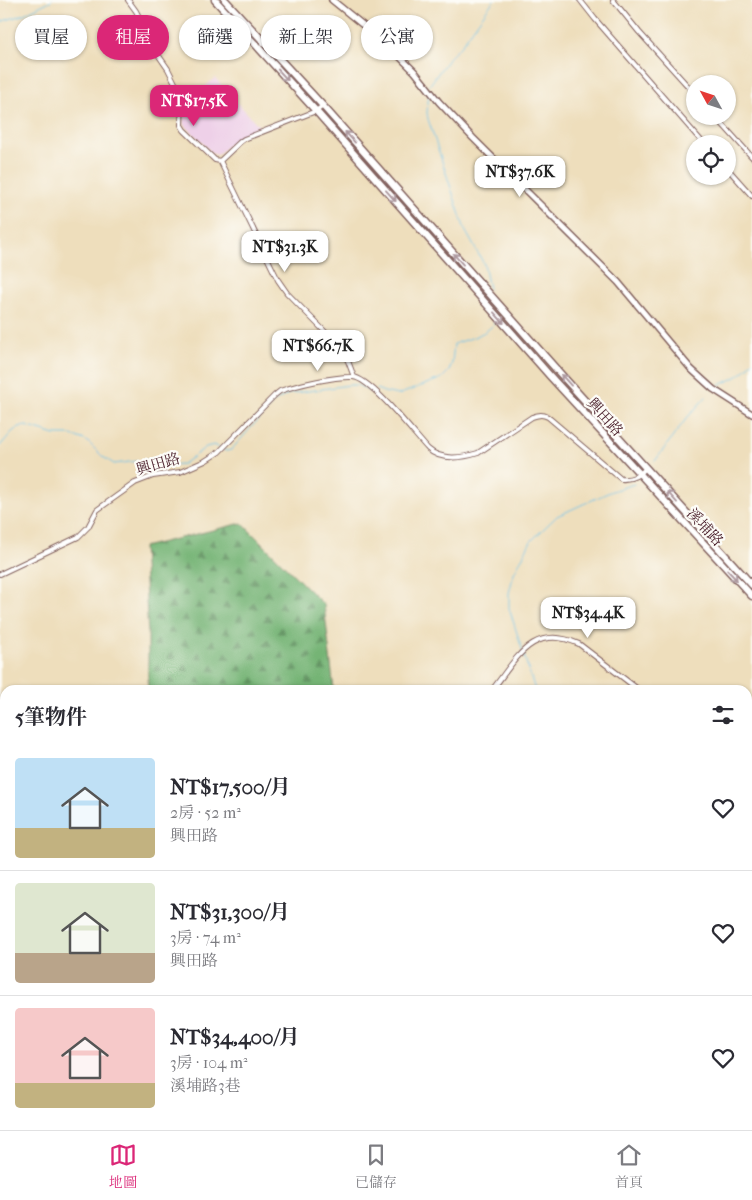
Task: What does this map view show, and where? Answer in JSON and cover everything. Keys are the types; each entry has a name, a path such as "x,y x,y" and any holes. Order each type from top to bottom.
{"main road":[{"name":"興田路","path":"215,0 640,474"},
{"name":"興田路","path":"225,0 323,106 646,468"},
{"name":"溪埔路","path":"646,468 752,585"},
{"name":"溪埔路","path":"640,474 752,596"}],"street":[{"path":"128,0 136,10 158,56 168,69 180,93 182,101 181,125 215,160 220,161 278,280 287,293 338,346 348,361 354,377 374,390 428,450 439,456 470,456 478,453 532,417 544,415 621,479 631,479 646,468"},
{"path":"332,0 390,47 415,72 439,102 473,138 618,282 691,369 713,389 752,414"},
{"path":"580,0 617,46 696,135"},
{"path":"613,0 686,84"},
{"path":"220,161 244,139 316,111 323,106"},
{"path":"724,125 752,156"},
{"path":"736,178 752,196"},
{"name":"興田路","path":"0,574 78,537 88,527 97,510 135,483 153,476 180,472 205,461 218,452 280,391 332,378 354,377"},
{"path":"496,685 520,654 535,641 556,637 568,639 579,644 632,685"}],"shaded area":[{"path":"215,78 259,126 234,140 217,155 212,153 183,123 186,104"}],"green space":[{"path":"242,523 324,605 333,685 148,685 148,635 143,547"}],"waterway":[{"path":"0,22 22,15 52,0"},
{"path":"429,86 494,0"},
{"path":"429,92 428,119 465,230 484,264 489,289"},
{"path":"493,302 496,310"},
{"path":"377,389 398,395 442,378 449,371 452,363 454,344 483,333 493,326 496,321"},
{"path":"718,386 733,379 752,362"},
{"path":"0,446 12,432 19,427 26,426 55,435 71,435 87,441 103,457 114,464 153,459 168,465 183,464 206,447 214,445 226,451 231,450 274,402 288,394 349,385 358,385 369,391 373,390"},
{"path":"655,461 686,419 706,397"},
{"path":"533,685 509,608 509,593 514,573 531,541 557,516 612,491 634,484"}]}
